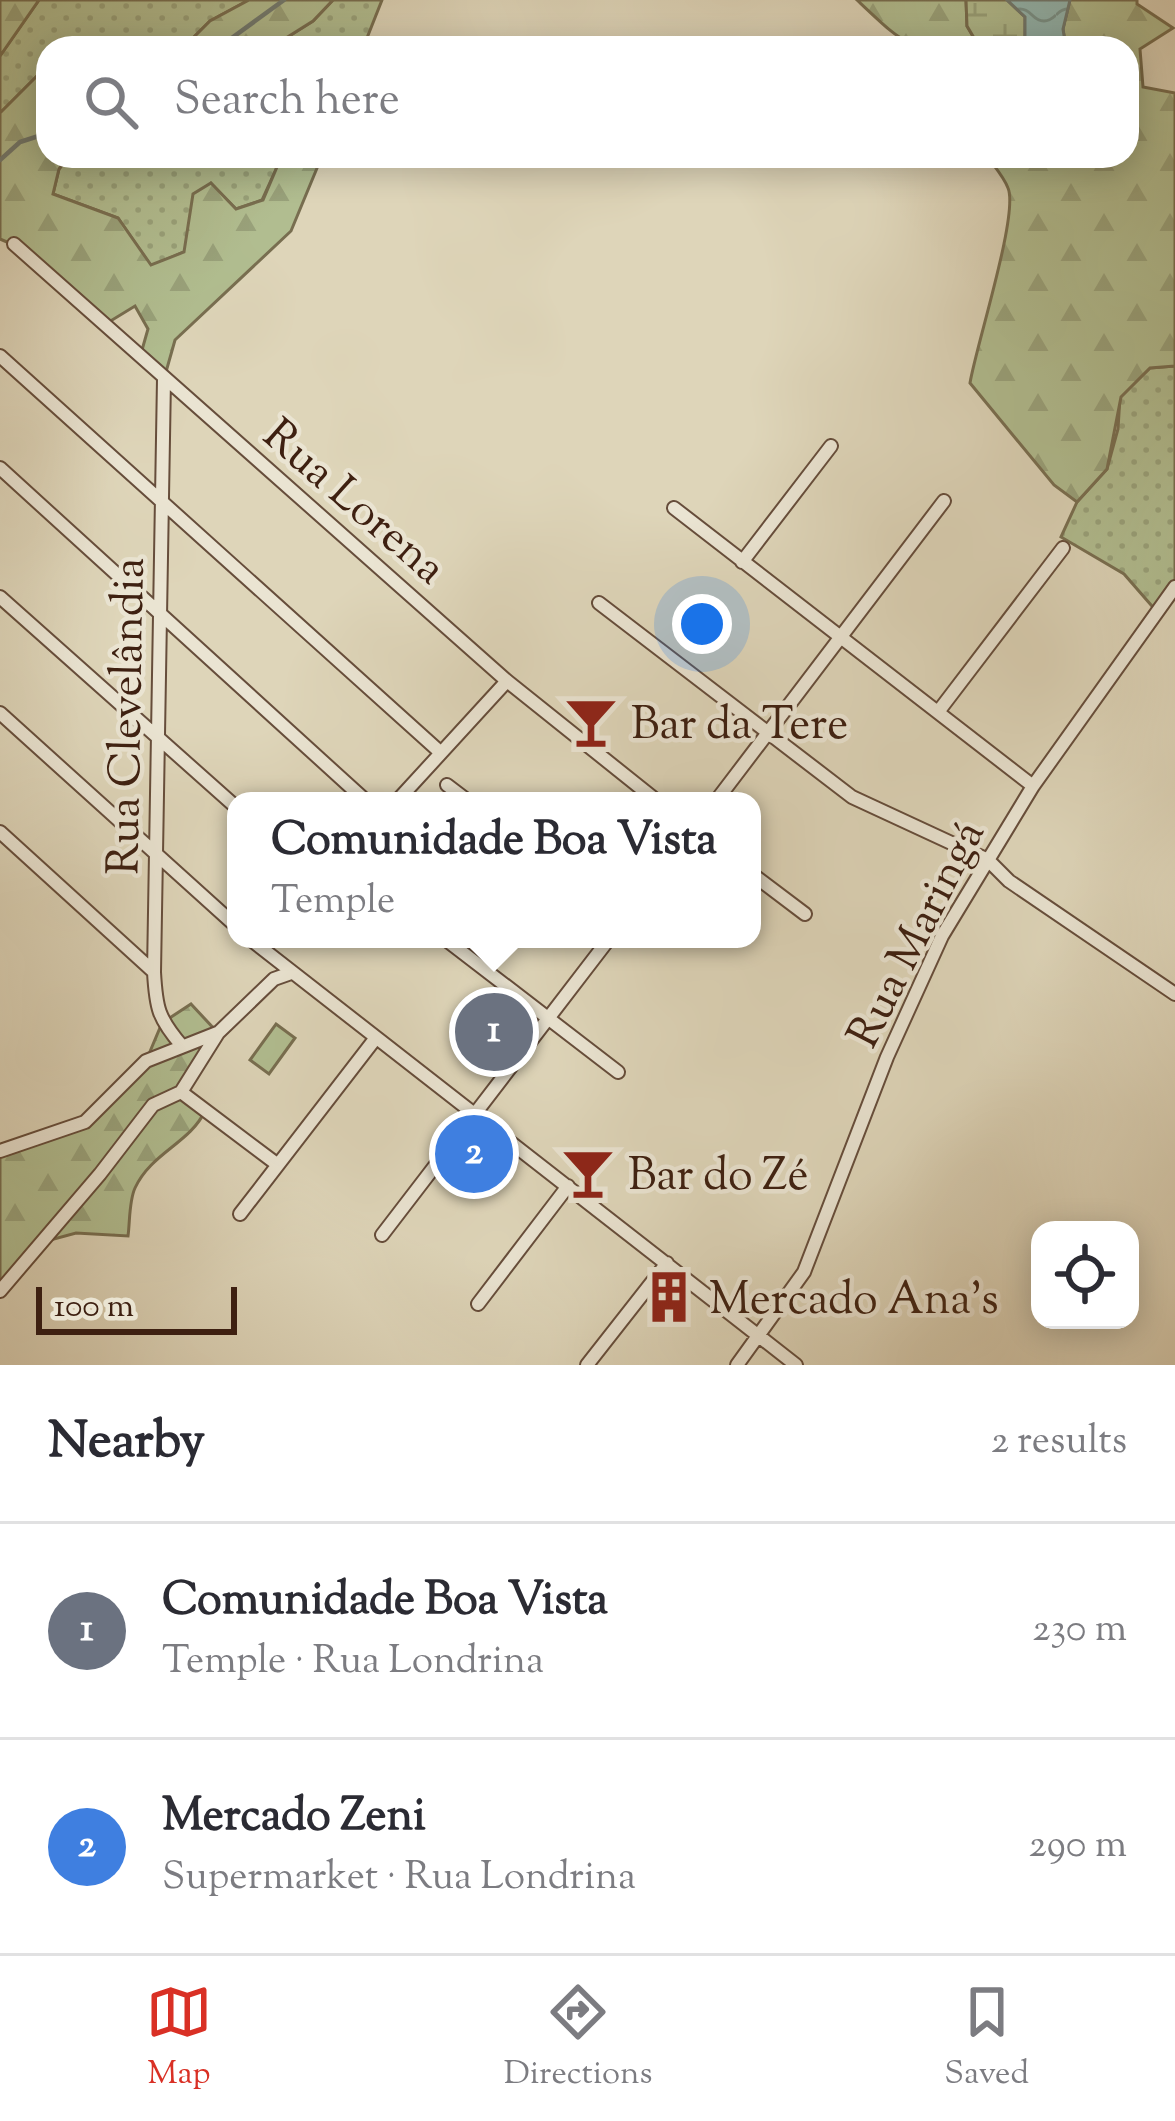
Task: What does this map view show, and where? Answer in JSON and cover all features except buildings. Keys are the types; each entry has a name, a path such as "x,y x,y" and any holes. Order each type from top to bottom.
{"street":[{"name":"Rua Lorena","path":"14,244 507,681 646,792"},
{"path":"0,356 440,752"},
{"name":"Rua Clevelândia","path":"164,379 154,971 155,1004 162,1023 182,1046"},
{"path":"742,562 831,446"},
{"path":"0,468 356,792"},
{"path":"723,792 944,501"},
{"path":"674,508 1033,786"},
{"path":"938,712 1063,548"},
{"path":"0,597 227,799"},
{"name":"Rua Maringá","path":"737,1365 804,1272 887,1057 942,936 1033,786 1173,597"},
{"path":"599,603 852,797 988,860 1009,880 1175,994"},
{"path":"405,792 507,681"},
{"path":"0,713 227,918"},
{"path":"447,784 457,792"},
{"path":"0,832 154,971"},
{"path":"761,881 805,914"},
{"path":"270,948 291,973 374,1040 796,1365"},
{"path":"457,948 618,1072"},
{"path":"382,1234 602,948"},
{"path":"0,1292 153,1105 181,1092 218,1033 274,979 291,973"},
{"path":"0,1151 85,1123 146,1060 218,1033"},
{"path":"240,1214 374,1040"},
{"path":"181,1092 278,1165"},
{"path":"478,1304 568,1186"},
{"path":"587,1365 667,1263"}],"green space":[{"path":"0,0 39,0 0,56"},
{"path":"39,0 249,0 210,21 195,36 36,36 36,77 0,113 0,56"},
{"path":"249,0 333,0 289,36 195,36 210,21"},
{"path":"333,0 382,0 368,36 289,36"},
{"path":"857,0 966,0 967,26 973,36 898,36"},
{"path":"966,0 1007,0 1025,17 1025,36 973,36 967,26"},
{"path":"1070,0 1137,0 1173,28 1140,49 1143,87 1175,93 1175,366 1150,368 1121,397 1107,469 1077,502 1054,485 970,383 1008,224 1008,188 995,168 1139,168 1139,36 1064,36"},
{"path":"36,77 36,168 60,168 53,194 118,218 151,265 184,252 193,194 211,183 236,209 263,200 277,168 317,168 291,231 175,340 164,379 140,357 148,329 135,306 104,325 14,245 0,239 0,113"},
{"path":"277,168 262,200 236,209 211,184 184,252 151,266 118,218 53,194 59,169"},
{"path":"1175,366 1175,587 1158,613 1124,574 1061,537 1077,502 1107,469 1118,429 1120,397 1150,368"},
{"path":"191,1004 218,1033 181,1092 205,1111 190,1132 142,1176 132,1199 128,1236 76,1233 39,1243 0,1291 0,1151 85,1122 146,1061 162,1023"},
{"path":"276,1024 295,1038 269,1074 250,1060"}],"water":[{"path":"1007,0 1070,0 1064,36 1025,36 1025,17"}],"waterway":[{"path":"234,36 284,0"},
{"path":"0,160 20,142 36,137"}],"place":[{"name":"Bar da Tere","path":"591,722"},
{"name":"Comunidade Boa Vista","path":"494,1032"},
{"name":"Mercado Zeni","path":"474,1154"},
{"name":"Bar do Zé","path":"588,1173"},
{"name":"Mercado Ana's","path":"669,1297"}]}
